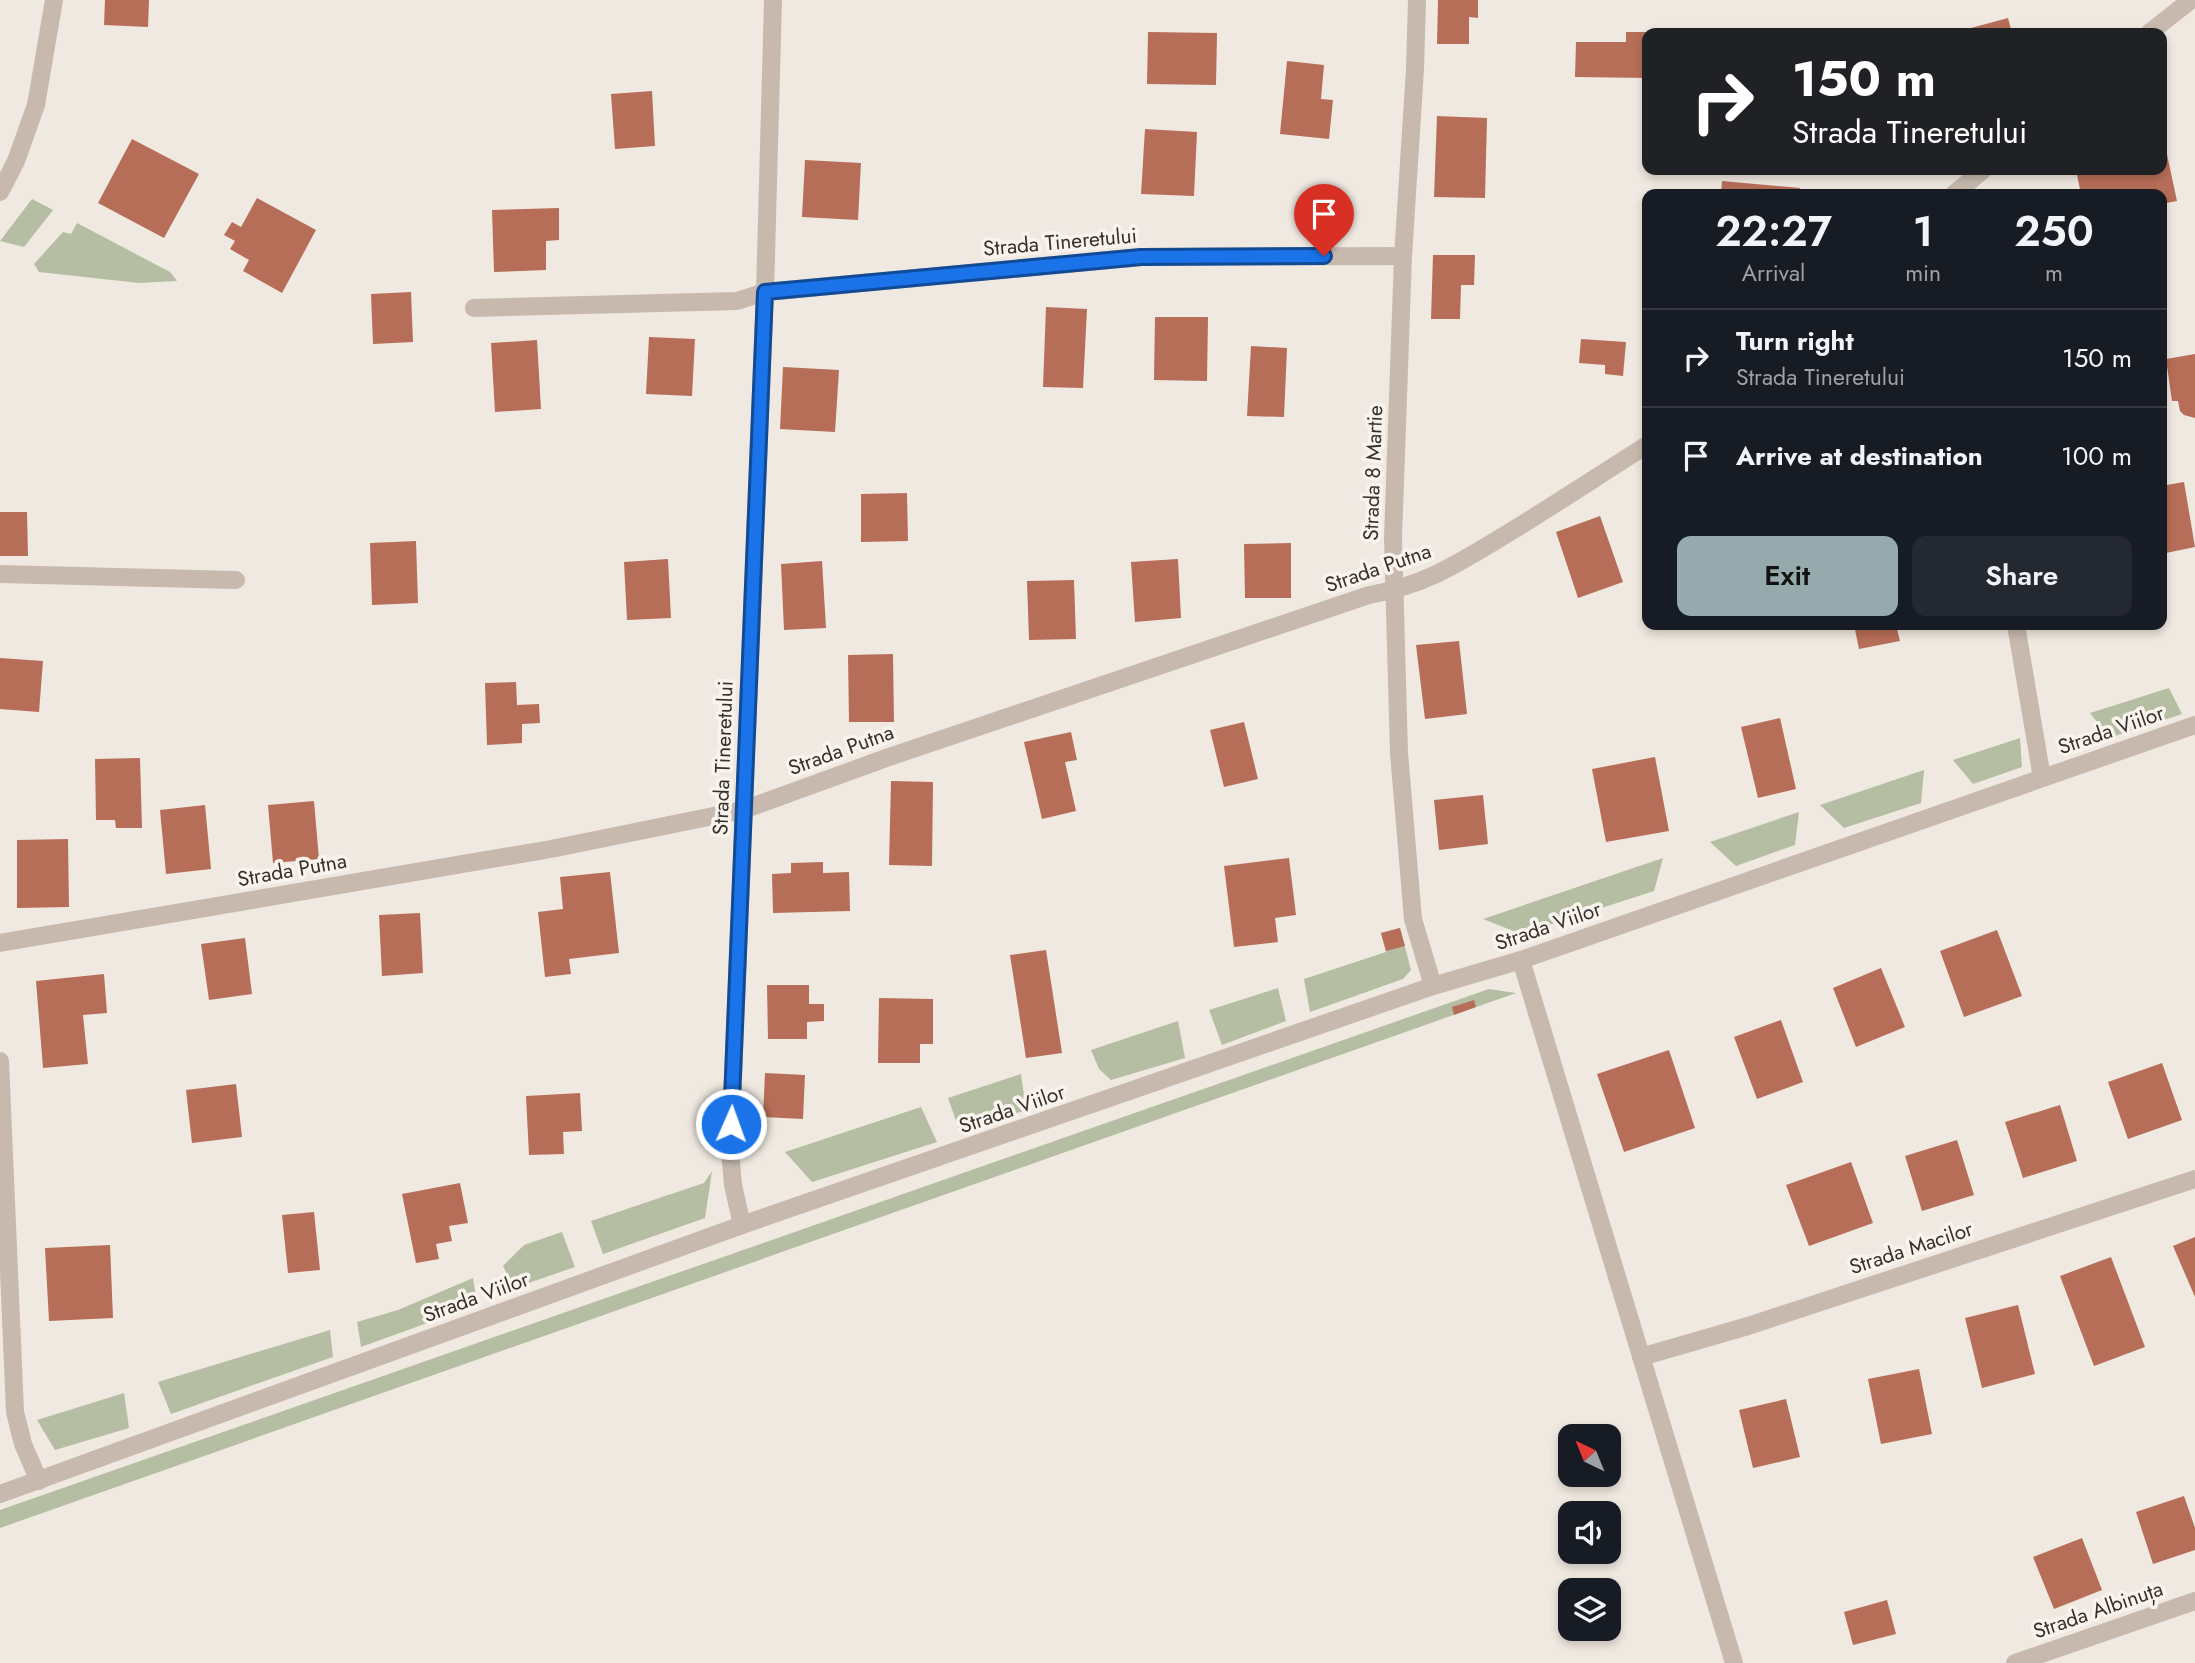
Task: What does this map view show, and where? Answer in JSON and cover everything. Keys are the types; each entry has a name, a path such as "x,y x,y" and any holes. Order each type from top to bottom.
{"street":[{"path":"0,192 16,161 36,105 54,0"},
{"name":"Strada Tineretului","path":"742,1225 733,1185 730,1150 765,292 773,0"},
{"name":"Strada 8 Martie","path":"1417,0 1403,256 1393,538 1399,754 1413,919 1433,986"},
{"path":"2164,0 2169,18"},
{"path":"2156,28 2191,0"},
{"path":"1960,189 1977,175"},
{"name":"Strada Tineretului","path":"474,308 737,301 765,292 1141,257 1403,256"},
{"name":"Strada Putna","path":"0,943 551,849 743,810 889,757 1368,596 1424,581 1548,509 1642,448"},
{"path":"0,574 236,580"},
{"name":"Strada Viilor","path":"2017,630 2042,778"},
{"name":"Strada Viilor","path":"0,1494 742,1225 1433,986 1521,960 2195,725"},
{"path":"1521,960 1734,1663"},
{"path":"0,1061 15,1412 23,1444 39,1481"},
{"name":"Strada Macilor","path":"1641,1357 1748,1326 2195,1179"},
{"name":"Strada Albinuța","path":"2015,1663 2195,1601"}],"green space":[{"path":"32,199 53,210 24,247 0,241"},
{"path":"77,223 170,272 177,281 139,283 39,272 34,264 63,232 71,234"},
{"path":"2169,688 2182,714 2109,738 2090,713"},
{"path":"2020,738 2022,767 1973,784 1953,760"},
{"path":"1924,770 1921,803 1844,828 1820,805"},
{"path":"1799,812 1795,845 1736,866 1710,842"},
{"path":"1663,858 1654,891 1521,934 1483,919"},
{"path":"1400,928 1411,970 1403,979 1310,1012 1304,979 1386,952 1381,933"},
{"path":"1278,988 1286,1021 1222,1045 1209,1010"},
{"path":"1489,989 1516,993 0,1528 0,1510"},
{"path":"1178,1021 1185,1058 1111,1080 1099,1069 1091,1050"},
{"path":"1021,1074 1026,1110 960,1132 948,1098"},
{"path":"921,1107 937,1142 812,1182 785,1152"},
{"path":"712,1171 705,1218 603,1254 591,1221 704,1183"},
{"path":"562,1232 575,1267 514,1288 503,1266 524,1245"},
{"path":"473,1278 477,1305 361,1347 357,1322 398,1310"},
{"path":"330,1330 333,1357 171,1414 158,1382"},
{"path":"124,1393 129,1428 55,1450 37,1420"}],"building":[{"path":"105,0 149,0 148,27 104,25"},
{"path":"1438,0 1478,0 1478,18 1469,17 1469,44 1437,44"},
{"path":"2008,18 2011,28 1971,28"},
{"path":"1148,32 1217,33 1216,85 1147,84"},
{"path":"1626,32 1642,32 1642,78 1575,77 1576,42 1626,42"},
{"path":"1287,61 1324,65 1321,99 1333,100 1329,139 1280,134"},
{"path":"652,91 655,146 615,149 611,94"},
{"path":"1437,116 1487,118 1485,198 1434,197"},
{"path":"1145,129 1197,132 1194,196 1141,194"},
{"path":"132,139 199,174 164,238 98,203"},
{"path":"2167,154 2177,201 2167,203 2167,189 2080,189 2077,175 2167,175"},
{"path":"805,160 861,163 858,220 802,217"},
{"path":"1722,181 1800,188 1800,189 1721,189"},
{"path":"257,198 316,230 282,293 243,271 249,260 230,249 235,241 224,235 232,222 241,227"},
{"path":"559,208 559,240 546,241 546,270 494,272 492,210"},
{"path":"1433,255 1475,255 1474,285 1461,285 1460,319 1431,319"},
{"path":"411,292 413,342 373,344 371,294"},
{"path":"1046,307 1087,309 1083,388 1043,387"},
{"path":"1155,317 1208,317 1207,381 1154,380"},
{"path":"649,337 695,339 692,396 646,394"},
{"path":"1581,339 1626,342 1623,376 1605,374 1605,365 1579,363"},
{"path":"537,340 541,409 495,412 491,343"},
{"path":"1251,346 1287,348 1284,417 1247,416"},
{"path":"2195,354 2195,418 2184,415 2180,411 2178,401 2172,401 2167,359"},
{"path":"783,367 839,370 835,432 780,429"},
{"path":"2184,482 2195,547 2167,553 2167,485"},
{"path":"907,493 908,541 861,542 861,494"},
{"path":"0,512 27,512 28,556 0,556"},
{"path":"1600,516 1623,582 1578,598 1556,532"},
{"path":"416,541 418,603 372,605 370,543"},
{"path":"1291,543 1291,598 1245,598 1244,544"},
{"path":"668,559 671,618 627,620 624,562"},
{"path":"1178,559 1181,618 1135,622 1131,562"},
{"path":"822,561 826,628 784,630 781,564"},
{"path":"1074,580 1076,639 1029,640 1027,581"},
{"path":"1855,630 1897,630 1900,641 1859,649"},
{"path":"1459,641 1467,714 1425,719 1416,645"},
{"path":"893,654 894,722 849,722 848,655"},
{"path":"0,658 43,661 39,712 0,709"},
{"path":"516,682 517,705 539,704 540,723 522,724 522,743 487,745 485,683"},
{"path":"1780,718 1796,789 1758,798 1741,727"},
{"path":"1244,722 1258,779 1224,787 1210,730"},
{"path":"1071,732 1077,760 1065,762 1076,811 1042,819 1024,742"},
{"path":"1655,757 1669,831 1606,842 1592,769"},
{"path":"140,758 142,828 116,828 115,820 96,820 95,759"},
{"path":"891,781 933,782 932,866 889,865"},
{"path":"1483,795 1488,844 1439,850 1434,800"},
{"path":"314,801 319,859 273,863 268,805"},
{"path":"205,805 211,869 166,874 160,810"},
{"path":"68,839 69,907 17,908 17,840"},
{"path":"1289,858 1296,915 1275,918 1278,942 1234,947 1224,866"},
{"path":"823,862 823,873 849,872 850,911 773,913 772,874 791,873 791,863"},
{"path":"610,872 619,953 569,959 571,974 545,977 538,912 563,909 560,877"},
{"path":"420,913 423,973 382,976 379,915"},
{"path":"1400,928 1405,946 1386,951 1381,933"},
{"path":"1997,930 2022,996 1964,1017 1940,951"},
{"path":"245,938 252,994 209,1000 201,944"},
{"path":"1046,950 1062,1053 1026,1058 1010,955"},
{"path":"1881,968 1905,1027 1856,1047 1833,988"},
{"path":"104,974 107,1013 83,1015 88,1064 43,1068 36,981"},
{"path":"767,985 809,985 809,1004 824,1004 824,1021 807,1022 807,1039 768,1039"},
{"path":"879,998 933,999 933,1044 920,1044 920,1063 878,1063"},
{"path":"1474,1000 1476,1007 1454,1015 1452,1007"},
{"path":"1781,1020 1803,1082 1757,1099 1734,1037"},
{"path":"1669,1050 1695,1128 1624,1152 1597,1074"},
{"path":"2162,1063 2182,1120 2128,1139 2108,1082"},
{"path":"765,1073 805,1075 803,1119 763,1117"},
{"path":"236,1084 242,1137 192,1143 186,1090"},
{"path":"580,1093 582,1131 563,1132 564,1154 529,1155 526,1096"},
{"path":"2060,1105 2077,1161 2023,1178 2005,1122"},
{"path":"1957,1140 1974,1195 1922,1211 1905,1156"},
{"path":"1851,1162 1873,1223 1809,1246 1786,1185"},
{"path":"460,1183 468,1223 449,1226 452,1241 436,1244 439,1259 416,1263 402,1194"},
{"path":"314,1212 320,1270 288,1273 282,1215"},
{"path":"2195,1237 2195,1297 2173,1246"},
{"path":"110,1245 113,1318 49,1321 45,1248"},
{"path":"2111,1257 2145,1347 2094,1366 2060,1276"},
{"path":"2018,1305 2035,1374 1982,1388 1965,1318"},
{"path":"1919,1369 1932,1434 1881,1444 1868,1379"},
{"path":"1786,1399 1800,1457 1753,1468 1739,1410"},
{"path":"2184,1496 2195,1528 2195,1550 2153,1564 2136,1512"},
{"path":"2082,1538 2102,1590 2054,1609 2033,1557"},
{"path":"1887,1600 1896,1634 1853,1645 1844,1612"}],"route":[{"path":"731,1124 765,292 1141,257 1324,256"}]}
